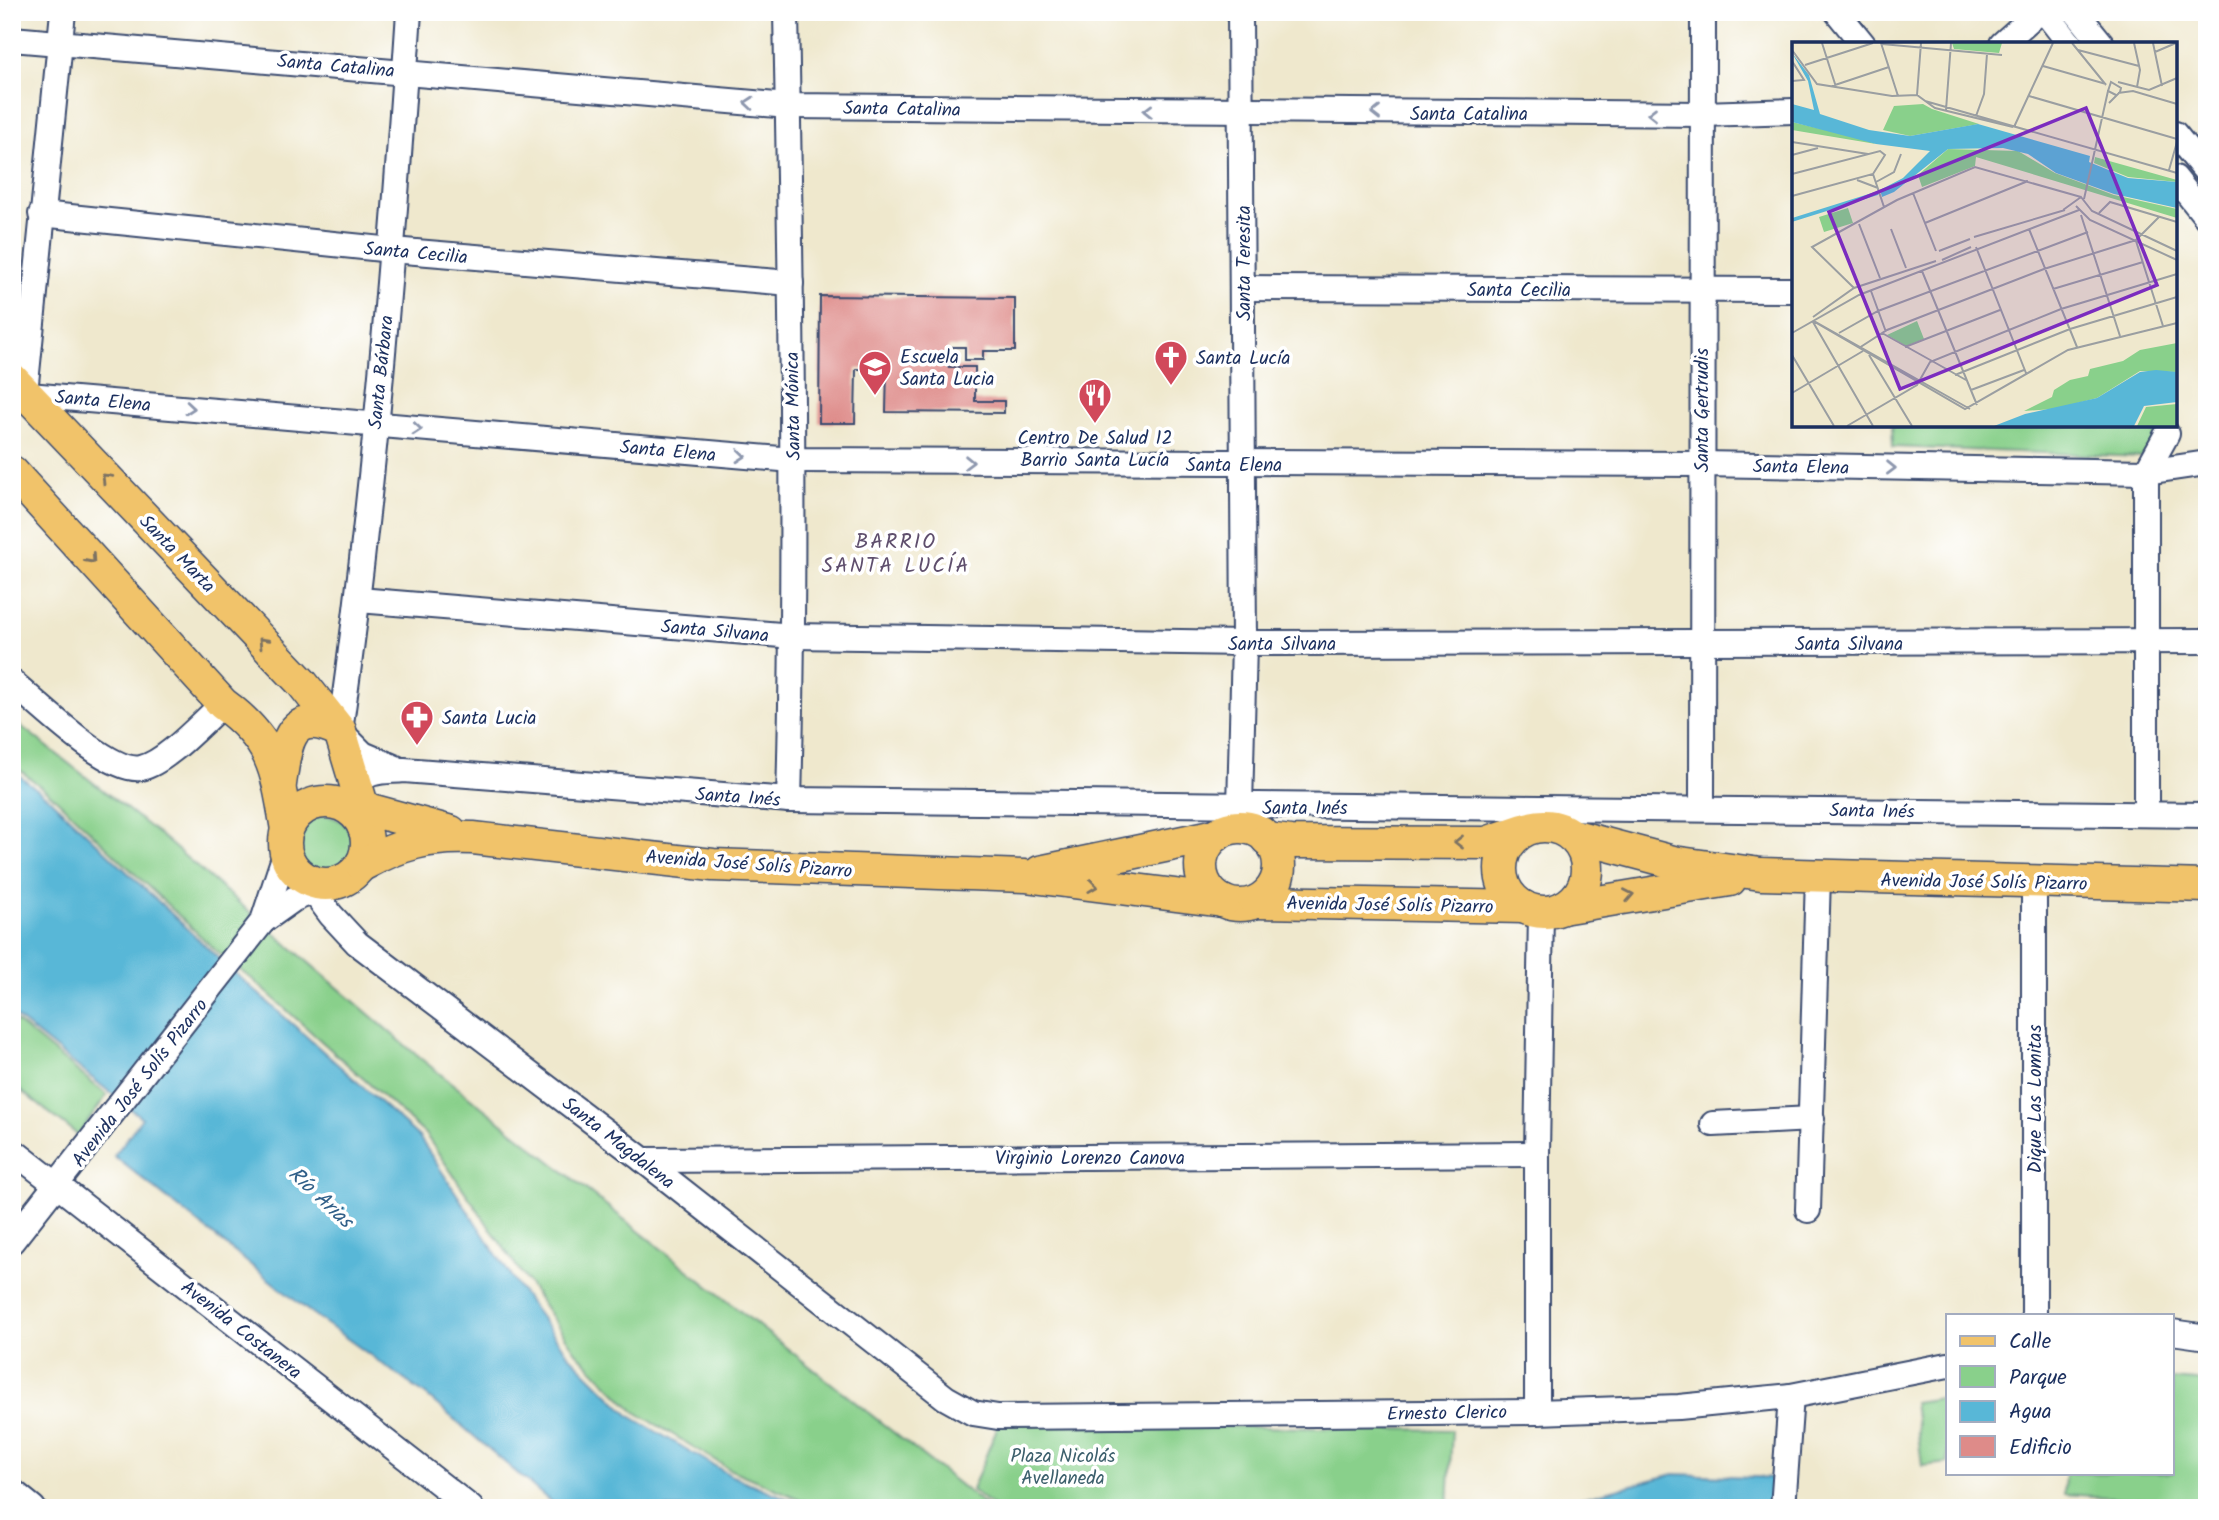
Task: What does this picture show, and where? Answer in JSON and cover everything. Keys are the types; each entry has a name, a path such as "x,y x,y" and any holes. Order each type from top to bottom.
{"main road":[{"name":"Santa Marta","path":"16,389 302,683 340,731"},
{"path":"12,472 264,742 305,866"},
{"path":"235,713 284,718 294,708 302,683"},
{"path":"280,786 284,752 291,735 302,723 320,721 340,731 368,847 362,865 350,877 305,866"},
{"path":"305,866 296,815 310,805 327,802 357,807"},
{"name":"Avenida José Solís Pizarro","path":"357,807 473,838"},
{"path":"1542,909 1574,900 1587,874 1584,852 1544,822"},
{"name":"Avenida José Solís Pizarro","path":"1542,909 1505,887 1501,861 1506,848 1544,822"},
{"name":"Avenida José Solís Pizarro","path":"1026,876 1243,828 1291,842 1486,842 1544,822 1673,862 1761,874 2207,887"},
{"path":"1223,901 1212,894 1201,870 1202,857 1243,828"},
{"name":"Avenida José Solís Pizarro","path":"1243,828 1278,860 1278,873 1267,895 1256,902"},
{"name":"Avenida José Solís Pizarro","path":"362,865 409,843 439,836 713,864 1026,876 1245,905 1256,902 1542,909 1761,874"}],"street":[{"path":"16,389 41,214 63,12"},
{"name":"Santa Bárbara","path":"340,731 359,600 392,250 409,12"},
{"name":"Santa Mónica","path":"786,12 793,460 789,800"},
{"name":"Santa Teresita","path":"1240,12 1244,288 1243,828"},
{"name":"Santa Gertrudis","path":"1702,807 1700,464 1703,12"},
{"path":"1836,12 1861,42"},
{"path":"2004,42 2038,12"},
{"path":"2045,12 2068,42"},
{"path":"2076,12 2100,42"},
{"name":"Santa Catalina","path":"12,38 788,106 1242,112 1702,114 1792,111"},
{"path":"2177,136 2207,173"},
{"path":"2177,180 2207,218"},
{"name":"Santa Cecilia","path":"41,214 392,250 791,283"},
{"name":"Santa Cecilia","path":"1244,288 1792,290"},
{"name":"Santa Elena","path":"16,389 375,426 793,460 1700,464 2146,472 2199,464"},
{"path":"2146,814 2146,472 2164,430 2199,464"},
{"name":"Santa Silvana","path":"359,600 793,636 1244,643 2207,641"},
{"path":"12,682 104,757 123,766 141,768 235,713"},
{"name":"Santa Inés","path":"340,731 363,754 380,764 404,771"},
{"name":"Santa Inés","path":"357,807 362,776 371,772 404,771 789,800 1243,828 1544,822 1702,807 2207,815"},
{"name":"Avenida José Solís Pizarro","path":"12,1241 305,866"},
{"name":"Avenida José Solís Pizarro","path":"264,921 294,899 305,866"},
{"name":"Santa Magdalena","path":"305,866 331,915 358,943 643,1160 946,1398"},
{"path":"1808,1210 1818,877"},
{"name":"Dique Las Lomitas","path":"2034,883 2034,1314"},
{"path":"1537,1412 1537,1154 1542,909"},
{"path":"1713,1124 1812,1119"},
{"name":"Avenida Costanera","path":"12,1150 471,1508"},
{"name":"Virginio Lorenzo Canova","path":"643,1160 1537,1154"},
{"path":"2174,1332 2207,1337"},
{"name":"Ernesto Clerico","path":"946,1398 973,1413 998,1417 1537,1412 1679,1407 1791,1396 1946,1365"},
{"path":"1783,1508 1791,1396"},
{"path":"12,1491 33,1508"}],"green space":[{"path":"1892,427 2150,427 2157,436 2142,457 1893,447"},
{"path":"12,719 160,835 420,1058 989,1508 821,1508 731,1470 634,1411 576,1352 425,1134 252,979 216,951 54,797 12,764"},
{"path":"324,816 345,824 353,845 345,866 324,874 303,866 295,845 303,824"},
{"path":"12,1018 107,1095 78,1135 12,1084"},
{"path":"2174,1379 2207,1382 2207,1504 2064,1494 2065,1474 2174,1474"},
{"path":"1946,1397 1946,1463 1922,1466 1914,1402"},
{"name":"Plaza Nicolás Avellaneda","path":"999,1423 1452,1430 1448,1508 995,1508 972,1490"}],"water":[{"name":"Río Arias","path":"12,770 51,800 215,955 419,1137 518,1287 568,1354 630,1416 732,1476 810,1508 558,1508 427,1396 306,1309 114,1156 142,1118 12,1014"},
{"path":"1674,1474 1780,1478 1776,1508 1544,1508"}],"building":[{"path":"820,296 1015,298 1015,351 983,351 983,360 965,360 965,347 948,347 948,367 975,367 975,401 1004,401 1004,413 886,412 887,369 856,369 855,423 819,423"}],"place":[{"name":"Santa Lucía","path":"1171,387"},
{"name":"Escuela Santa Lucia","path":"875,397"},
{"name":"Centro De Salud 12 Barrio Santa Lucía","path":"1095,425"},
{"name":"Santa Lucia","path":"417,747"}],"district":[{"name":"BARRIO SANTA LUCÍA","path":"896,553"}]}
